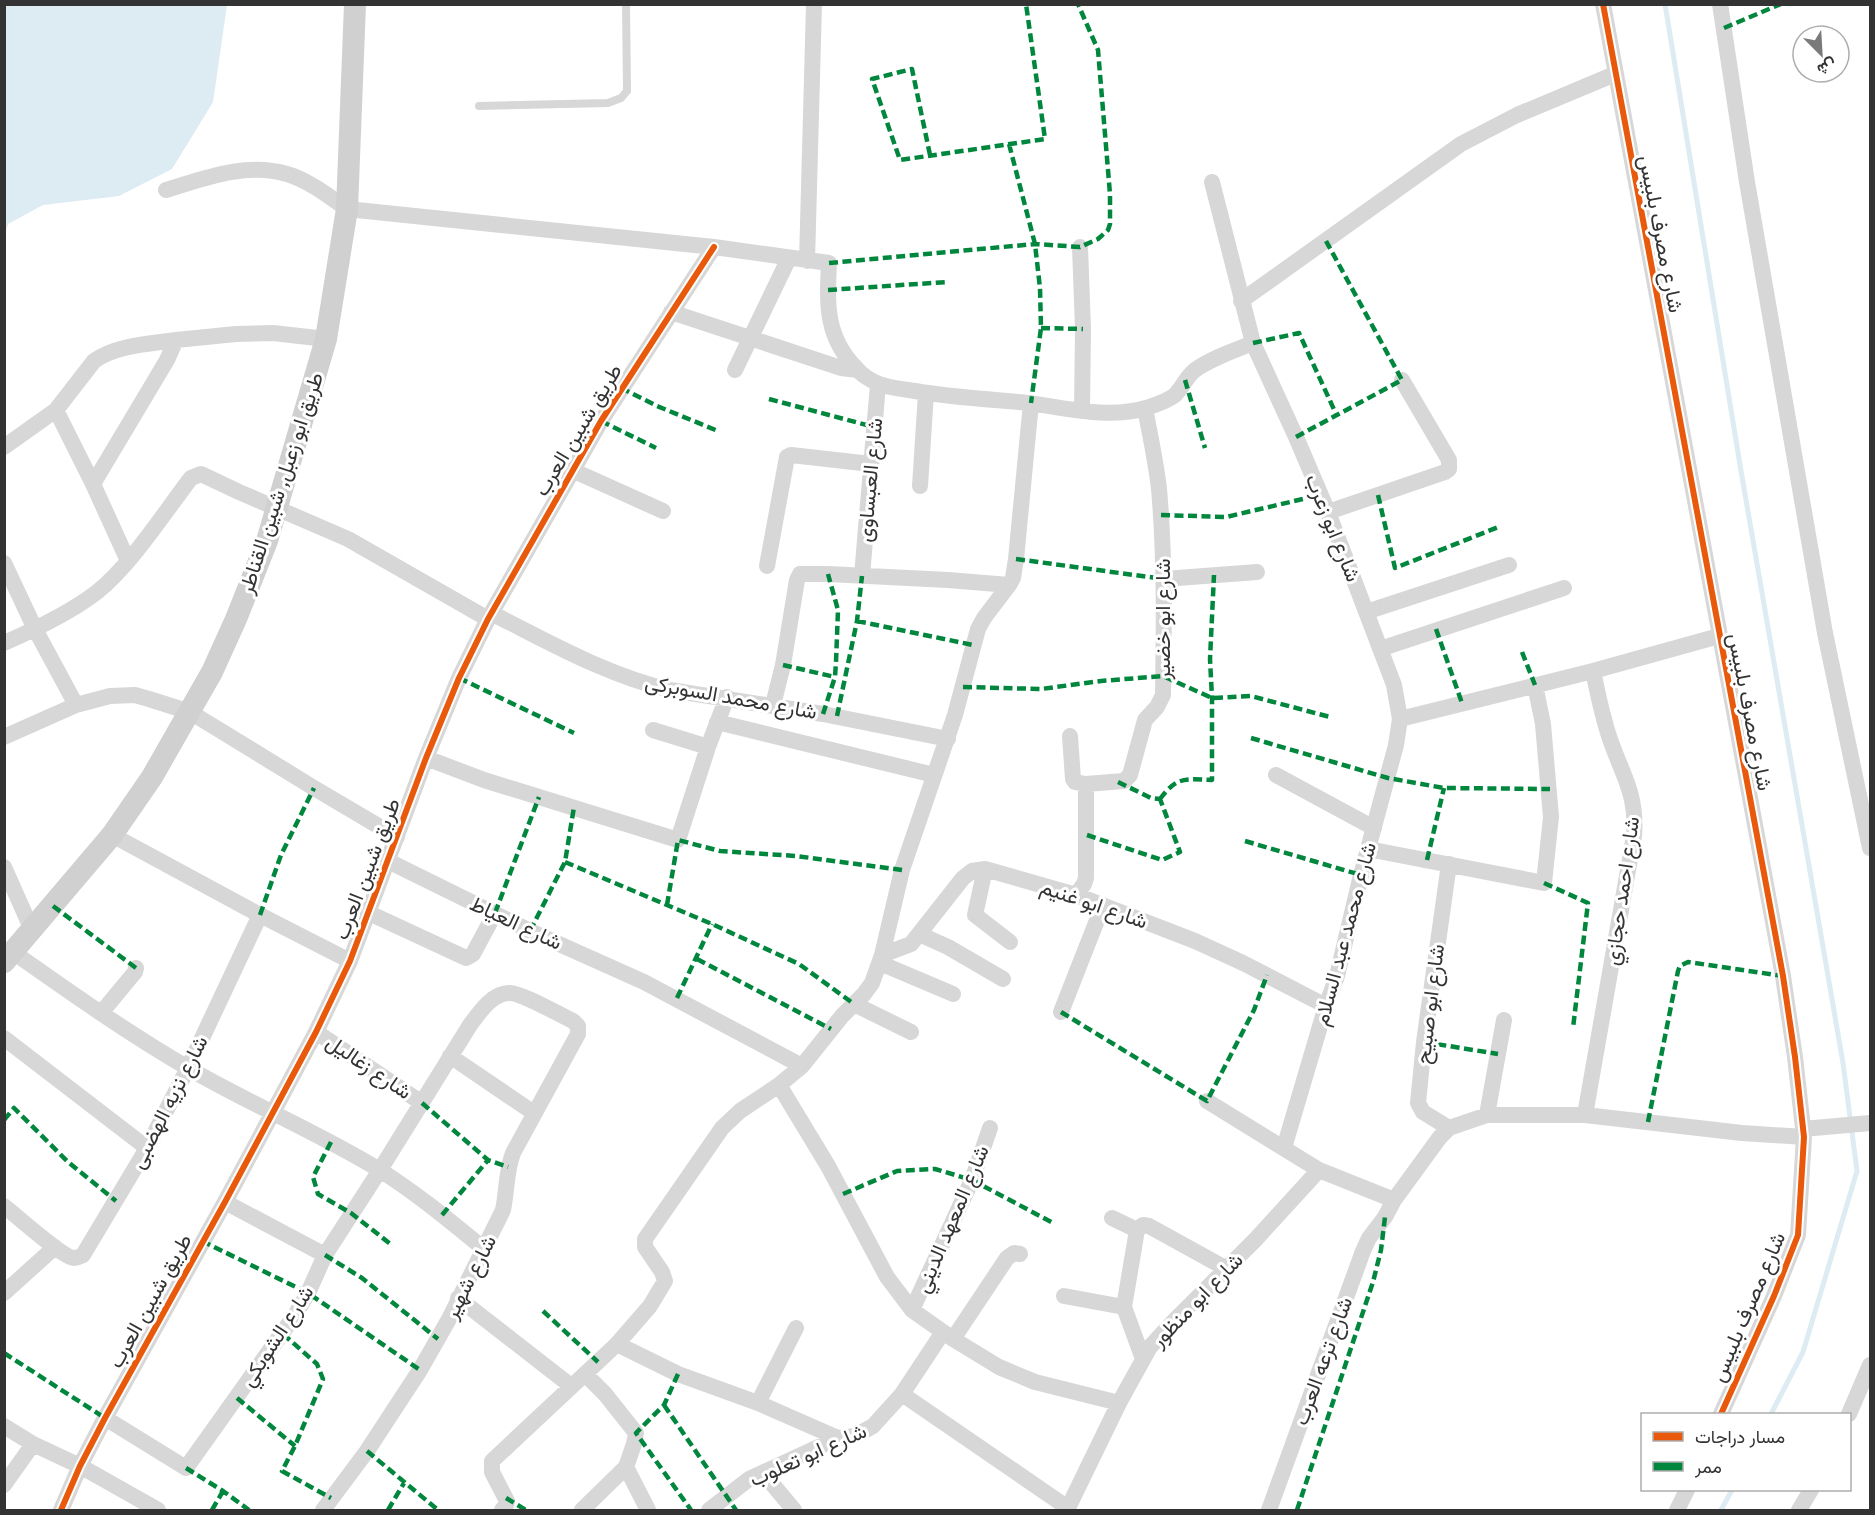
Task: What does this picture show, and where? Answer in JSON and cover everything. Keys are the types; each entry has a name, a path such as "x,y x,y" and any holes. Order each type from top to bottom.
{"street":[{"name":"طريق ابو زعبل, شبين القناطر","path":"9,957 112,835 152,777 212,672 241,608 267,541 326,339 347,209 355,4"},
{"path":"807,261 814,4"},
{"name":"شارع مصرف بلبيس","path":"1603,4 1614,74 1783,976 1803,1133 1798,1235 1774,1296 1721,1413"},
{"path":"1720,4 1747,182 1825,633 1870,848"},
{"path":"1241,301 1461,144 1517,115 1614,74"},
{"path":"166,190 251,168 288,174 320,190 347,209 714,247 829,263 828,290 832,330 837,344 858,370 878,384 927,393 1082,411 1114,412 1145,408 1175,395 1189,376 1200,367 1253,342"},
{"name":"شارع ابو زعرب","path":"1212,182 1253,342 1328,512 1394,685 1400,719"},
{"name":"طريق شبين العرب","path":"61,1510 80,1466 105,1418 225,1202 316,1032 350,961 426,758 459,678 489,616 621,388 714,247"},
{"path":"1080,247 1083,329 1082,411"},
{"path":"735,370 789,258"},
{"path":"671,312 841,368 858,370"},
{"path":"4,447 56,410 94,361 102,355 117,350 176,340 236,334 273,333 326,339"},
{"path":"93,484 167,360 176,340"},
{"path":"1328,512 1449,469 1449,460 1402,380"},
{"name":"شارع العبساوى","path":"862,576 878,384"},
{"path":"920,486 927,393"},
{"path":"502,1510 507,1501 492,1472 492,1461 617,1344 650,1306 665,1281 662,1272 645,1247 645,1239 722,1128 802,1066 872,983 881,959 902,870 948,739 978,629 1013,578 1031,404"},
{"name":"شارع ابو خضير","path":"1080,783 1118,782 1129,778 1145,720 1161,701 1163,695 1164,579 1159,488 1145,408"},
{"path":"4,643 35,629 98,591 128,561 56,410"},
{"path":"767,566 787,458 791,455 871,464"},
{"path":"572,470 663,512"},
{"name":"شارع محمد السوبركى","path":"128,561 191,478 201,474 348,539 489,616 629,679 670,690 772,705 948,739"},
{"path":"4,563 35,629 76,705"},
{"path":"1366,612 1509,565"},
{"path":"1164,579 1257,572"},
{"path":"772,705 783,665 799,576 828,574 1009,585"},
{"path":"1380,649 1564,588"},
{"path":"1400,719 1593,671 1719,636"},
{"name":"شارع احمد حجازي","path":"1585,1115 1635,820 1630,788 1610,740 1593,671"},
{"path":"1368,849 1544,883 1551,817 1543,724 1535,685"},
{"path":"4,737 76,705 110,696 135,695 190,712 397,837"},
{"path":"426,758 492,782 678,840 708,747 727,698"},
{"name":"شارع محمد عبد السلام","path":"1284,1148 1337,976 1396,745 1400,719"},
{"path":"717,722 934,775"},
{"path":"653,730 708,747"},
{"path":"1070,736 1080,783 1086,878 1076,895"},
{"path":"1276,775 1374,828"},
{"path":"112,835 350,961"},
{"name":"شارع العياط","path":"388,861 530,931 644,982 802,1066"},
{"name":"شارع ابو صبيح","path":"1449,864 1424,1042 1418,1103 1423,1112 1449,1128"},
{"path":"4,867 32,930"},
{"path":"881,959 911,944 963,878 972,871 985,869 975,915 1010,942"},
{"name":"شارع ابو غنيم","path":"985,869 1076,895 1220,951 1326,1006"},
{"path":"1061,1012 1103,905"},
{"path":"369,913 466,958 473,954 495,913"},
{"name":"شارع نزيه الهضبى","path":"55,1247 71,1257 83,1255 147,1148 188,1068 260,915"},
{"path":"919,934 948,947 1003,979"},
{"path":"9,957 188,1068 272,1114 332,1142 380,1170 484,1249"},
{"path":"881,959 953,994"},
{"path":"100,1013 136,968"},
{"name":"شارع الشوبكي","path":"105,1418 186,1468 295,1315 325,1255 480,1012 490,1001 506,993 518,994 573,1021 578,1026"},
{"path":"854,1004 910,1032"},
{"path":"1487,1114 1504,1020"},
{"name":"شارع شهير","path":"323,1510 367,1451 438,1339 502,1210 508,1167 513,1153 578,1034 578,1026"},
{"name":"شارع زغاليل","path":"316,1032 422,1103"},
{"path":"4,1038 147,1148"},
{"path":"450,1056 534,1113"},
{"path":"779,1085 828,1166 887,1277 912,1310 948,1336 999,1367 1035,1382 1119,1403"},
{"path":"1207,1101 1319,1170 1394,1200"},
{"path":"1449,1128 1487,1114 1585,1115 1742,1133 1803,1133 1826,1126 1870,1123"},
{"name":"شارع المعهد الديني","path":"912,1310 972,1180 990,1128"},
{"name":"شارع ترعه العرب","path":"1269,1510 1369,1238 1425,1155 1449,1128"},
{"name":"شارع ابو منظور","path":"1067,1509 1119,1403 1150,1347 1227,1269 1319,1170"},
{"path":"225,1202 325,1255"},
{"path":"4,1206 55,1247 4,1293"},
{"path":"1112,1218 1137,1230"},
{"path":"1143,1359 1124,1307 1137,1230 1143,1225 1149,1226 1227,1269"},
{"name":"شارع ابو تعلوب","path":"709,1510 737,1488 763,1473 838,1438 855,1436 873,1426 902,1394 1007,1258 1014,1253 1020,1254"},
{"path":"1064,1296 1124,1307"},
{"path":"458,1298 571,1386"},
{"path":"758,1403 796,1328"},
{"path":"617,1344 678,1374 758,1403 838,1438"},
{"path":"1849,1413 1870,1365"},
{"path":"582,1510 626,1467 636,1433 605,1394 585,1374"},
{"path":"902,1394 1067,1509"},
{"path":"4,1426 33,1444 80,1466 158,1510"},
{"path":"4,1485 33,1444"},
{"path":"626,1467 648,1510"},
{"path":"763,1473 794,1510"},
{"path":"1677,1510 1686,1491"},
{"path":"1799,1510 1810,1491"}],"lane":[{"path":"479,106 608,103 621,98 627,91 626,4"}],"shaded area":[{"path":"5,4 227,5 213,102 172,169 119,196 43,205 8,224 5,233"}],"waterway":[{"path":"1665,4 1740,465 1843,1063 1857,1171 1803,1352 1772,1413"},
{"path":"1721,1510 1731,1491"}],"marked path":[{"path":"930,155 912,69 872,79 900,160 1045,139 1026,4"},
{"path":"829,263 1035,244 1080,247 1098,239 1108,230 1110,194 1098,50 1078,4"},
{"path":"1724,28 1781,4"},
{"path":"1009,144 1035,244 1040,288 1041,328 1031,403"},
{"path":"1296,437 1402,380 1326,241"},
{"path":"828,290 947,282"},
{"path":"1041,328 1083,329"},
{"path":"1253,343 1299,333 1337,416"},
{"path":"1185,380 1205,448"},
{"path":"621,388 657,406 718,431"},
{"path":"769,399 874,427"},
{"path":"601,421 656,448"},
{"path":"1161,515 1226,517 1320,495"},
{"path":"1378,495 1395,568 1501,526"},
{"path":"1016,559 1164,579"},
{"path":"823,714 835,677 838,610 828,574"},
{"path":"1160,799 1172,786 1182,780 1212,780 1210,659 1214,575"},
{"path":"837,716 857,621 862,576"},
{"path":"857,621 973,645"},
{"path":"1436,629 1462,703"},
{"path":"1522,652 1535,685"},
{"path":"783,665 835,677"},
{"path":"963,687 1041,689 1163,676 1212,698 1251,696 1330,717"},
{"path":"459,678 574,733"},
{"path":"1251,738 1388,778 1444,788 1550,789"},
{"path":"1118,782 1151,798 1160,799"},
{"path":"260,915 281,855 314,788"},
{"path":"1427,860 1444,788"},
{"path":"495,913 539,797"},
{"path":"1087,835 1162,860 1180,852 1160,799"},
{"path":"530,931 565,862 574,807"},
{"path":"667,905 678,840 720,851 796,856 902,870"},
{"path":"1245,841 1361,875"},
{"path":"565,862 712,924 799,964 854,1004"},
{"path":"1544,883 1588,903 1573,1028"},
{"path":"53,906 136,968"},
{"path":"677,998 712,924"},
{"path":"697,959 831,1029"},
{"path":"1648,1122 1680,966 1688,962 1783,976"},
{"path":"1061,1012 1207,1101 1254,1010 1267,975"},
{"path":"1424,1042 1498,1054"},
{"path":"422,1103 488,1160 508,1167"},
{"path":"4,1120 14,1108 68,1162 116,1201"},
{"path":"331,1142 313,1177 318,1194 351,1213 393,1246"},
{"path":"442,1215 488,1160"},
{"path":"843,1194 897,1171 935,1169 972,1180 1055,1224"},
{"path":"1297,1510 1373,1282 1381,1250 1385,1217"},
{"path":"202,1241 308,1293 420,1370"},
{"path":"325,1255 362,1278 438,1339"},
{"path":"543,1311 598,1362"},
{"path":"283,1334 317,1364 323,1379 282,1471 331,1498"},
{"path":"4,1353 105,1418"},
{"path":"678,1374 664,1405 636,1433 691,1510"},
{"path":"237,1398 295,1446"},
{"path":"664,1405 736,1510"},
{"path":"367,1451 438,1510"},
{"path":"186,1468 249,1510"},
{"path":"388,1510 404,1483"},
{"path":"212,1510 223,1491"},
{"path":"506,1498 526,1510"}],"cycle path":[{"path":"1603,4 1783,976 1804,1137 1798,1235 1774,1296 1721,1413"},
{"path":"61,1510 80,1466 105,1418 316,1032 350,961 426,758 459,678 488,619 601,421 714,247"}]}
